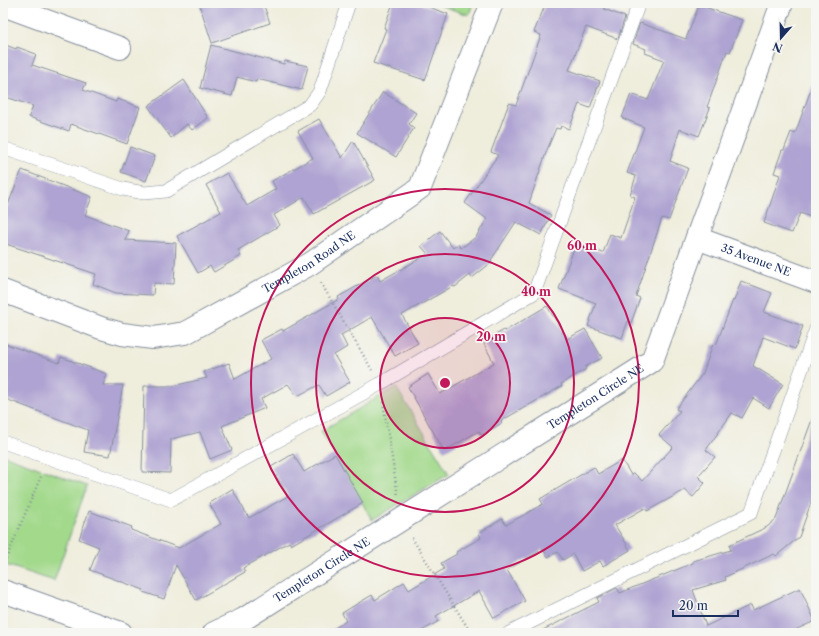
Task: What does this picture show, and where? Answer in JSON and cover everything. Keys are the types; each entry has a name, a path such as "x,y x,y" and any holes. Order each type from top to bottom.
{"street":[{"name":"Templeton Road NE","path":"3,291 115,332 153,338 185,333 310,264 420,188 492,3"},
{"name":"Templeton Circle NE","path":"214,633 244,619 652,361 782,3"},
{"path":"3,5 120,48"},
{"name":"35 Avenue NE","path":"697,238 816,282"},
{"path":"3,591 121,633"}],"lane":[{"path":"3,148 123,189 144,193 166,191 310,105 320,91 349,3"},
{"path":"3,442 171,500 380,384 534,293 639,3"},
{"path":"509,633 751,513 816,329"}],"path":[{"path":"310,264 380,384 401,520 470,633"},
{"path":"3,566 49,458"}],"green space":[{"path":"433,3 473,3 469,15"},
{"path":"396,387 449,474 372,520 321,431"},
{"path":"3,455 87,486 54,581 3,564"}],"building":[{"path":"199,3 263,3 270,23 212,43"},
{"path":"393,3 418,3 448,14 425,80 373,63 386,29 384,28"},
{"path":"546,3 606,3 604,9 625,17 618,39 586,27 569,70 600,81 590,108 579,104 569,129 561,126 560,129 556,128 547,150 529,203 551,215 541,235 516,222 491,260 492,262 472,278 470,275 455,287 453,286 402,315 418,343 395,356 372,317 341,335 347,347 334,355 350,382 326,396 319,385 297,396 288,384 261,399 265,408 222,426 232,450 210,459 200,432 171,439 170,473 142,472 144,386 173,386 207,378 204,372 229,363 235,379 271,359 261,340 282,329 283,331 377,275 380,281 428,254 421,246 440,231 453,248 458,244 461,248 476,237 487,219 465,203 498,155 491,152 509,103 516,105 541,35 534,32"},
{"path":"699,5 742,20 730,52 727,51 707,107 710,108 699,136 680,129 670,161 688,168 669,220 662,218 636,296 640,298 631,323 628,321 622,338 588,326 596,303 559,289 576,243 603,253 610,234 621,238 635,197 630,195 636,176 627,173 644,127 622,118 631,94 648,100 664,60 645,53 646,49 633,44 640,23 686,39"},
{"path":"3,44 36,54 32,65 86,83 83,90 116,102 117,99 140,107 127,144 71,124 69,131 29,117 33,106 3,96"},
{"path":"211,45 284,64 285,61 308,66 302,90 257,79 256,82 237,77 232,96 200,88"},
{"path":"184,80 208,118 192,130 187,124 171,138 148,106"},
{"path":"814,81 816,81 816,219 800,213 792,233 764,223 780,175 774,173 782,150 784,150 791,132 795,134"},
{"path":"383,92 416,113 409,124 414,128 396,157 357,133"},
{"path":"319,119 342,158 353,141 375,180 314,214 304,197 274,215 280,225 238,250 241,256 214,272 210,266 198,273 177,236 221,212 206,185 227,173 247,206 276,189 272,181 313,158 298,131"},
{"path":"130,147 155,156 146,181 121,172"},
{"path":"22,170 92,197 85,215 129,231 125,240 176,243 174,284 154,283 153,295 116,293 93,284 96,274 3,243 3,206 7,207"},
{"path":"741,281 772,293 764,312 803,326 795,349 763,337 753,366 783,384 769,408 753,398 742,418 732,413 706,450 715,457 698,476 705,483 693,497 685,490 647,511 645,508 615,525 630,550 603,566 600,561 582,571 573,554 563,560 558,552 548,557 543,549 507,570 525,601 494,618 479,591 436,616 439,621 418,633 327,633 346,621 342,613 372,595 375,600 404,582 409,590 444,569 441,563 457,554 456,552 481,538 479,533 502,519 506,525 543,504 540,499 594,467 598,474 622,460 631,475 634,473 642,481 673,447 659,435 680,411 676,409 703,373 713,344 716,345"},
{"path":"547,306 567,339 585,329 602,358 585,367 586,369 561,384 562,386 501,421 502,423 481,435 479,431 444,451 408,387 428,374 440,394 494,363 483,342"},
{"path":"3,343 59,363 61,357 107,374 103,385 123,385 110,456 84,452 88,430 3,398"},
{"path":"814,414 816,414 816,488 799,537 776,556 774,554 725,577 726,580 693,590 706,626 751,605 753,610 800,588 815,621 788,633 537,633 599,602 597,598 617,588 620,593 693,563 693,561 731,550 729,545 767,527 776,519"},
{"path":"293,454 304,472 335,454 363,503 291,545 289,542 243,568 245,572 196,600 176,565 164,599 90,570 99,547 79,539 89,511 132,527 131,530 179,548 221,524 209,503 232,489 249,518 288,496 271,467"}]}
